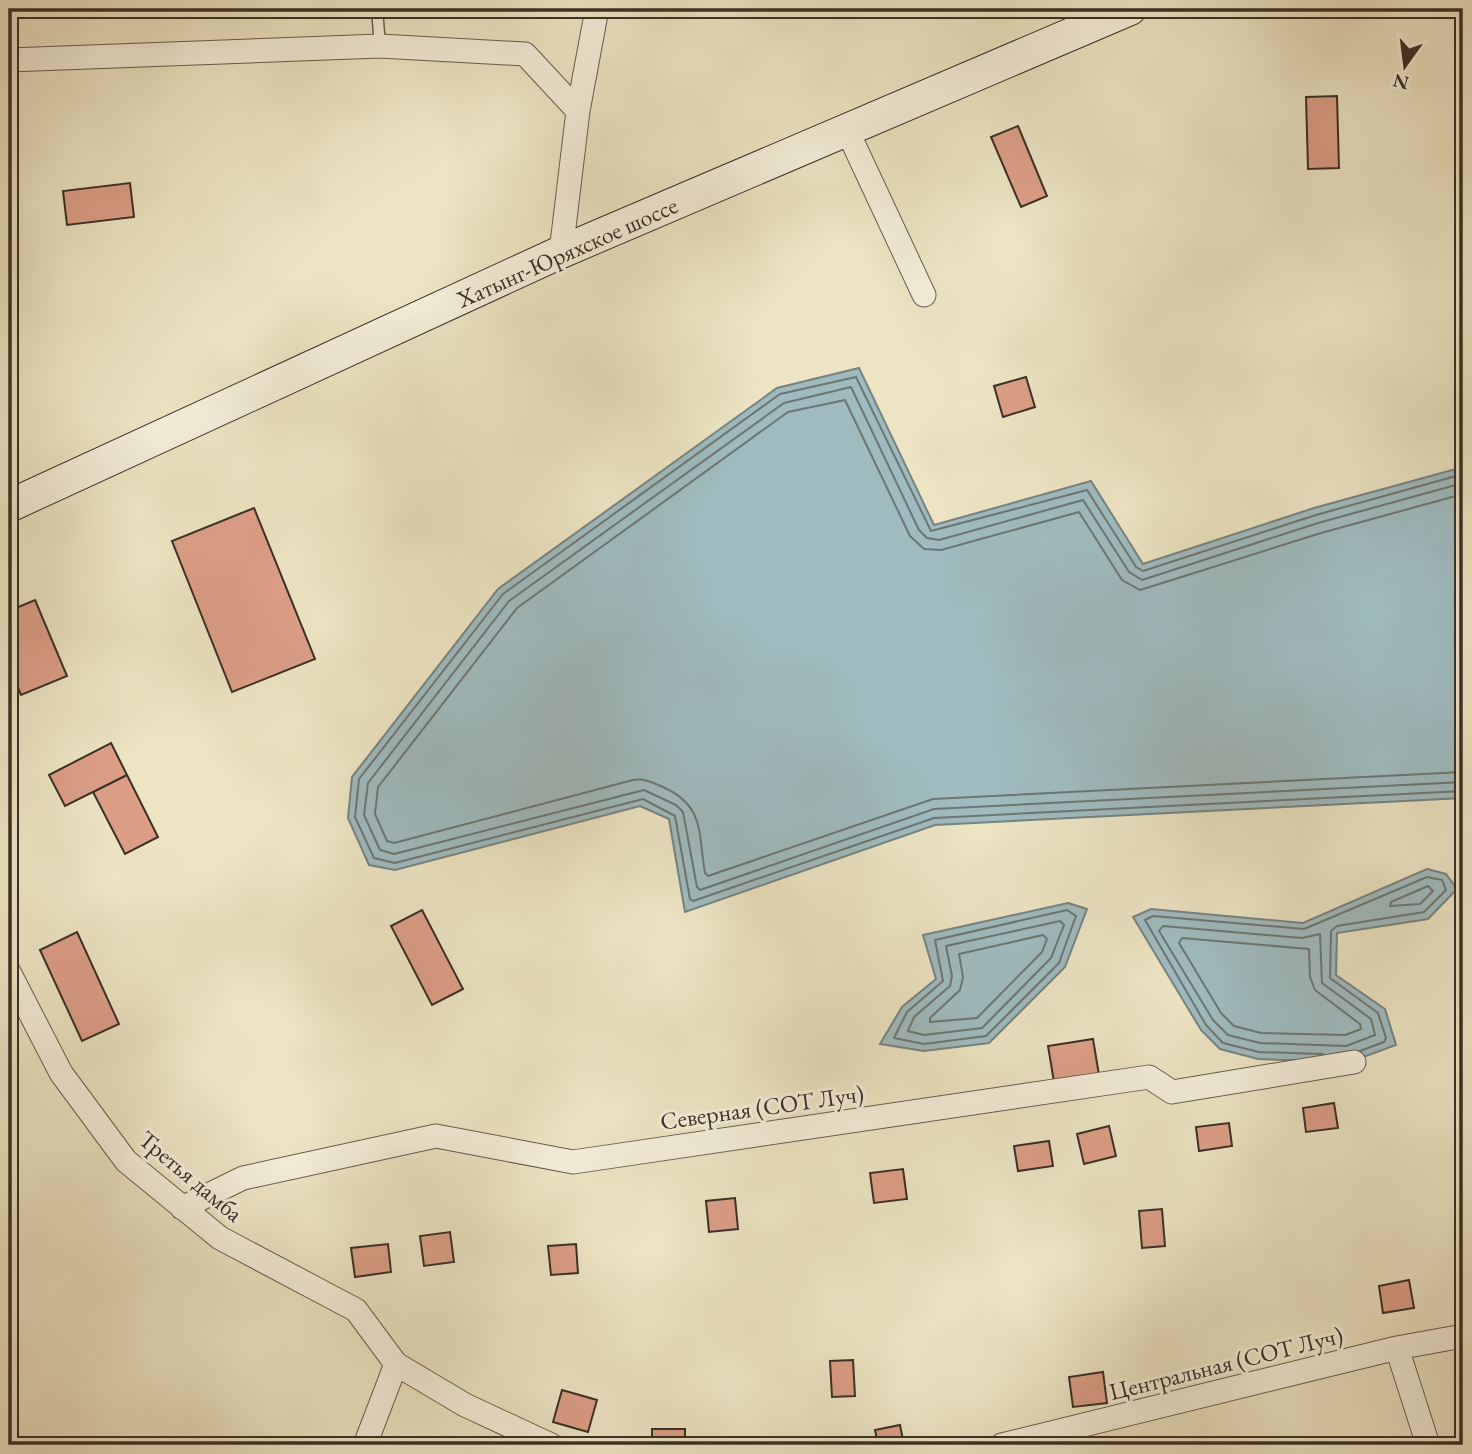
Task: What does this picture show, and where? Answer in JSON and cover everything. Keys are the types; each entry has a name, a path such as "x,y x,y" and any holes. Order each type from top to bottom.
{"main road":[{"name":"Хатынг-Юряхское шоссе","path":"9,506 561,252 1130,9"}],"street":[{"path":"561,252 578,111 597,9"},
{"path":"9,60 380,46 524,54 578,111"},
{"path":"847,130 923,295"},
{"name":"Третья дамба","path":"9,972 69,1084 126,1161 220,1238 356,1310 396,1364"},
{"name":"Северная (СОТ Луч)","path":"182,1208 243,1178 436,1136 573,1162 1149,1077 1172,1092 1354,1062"},
{"name":"Центральная (СОТ Луч)","path":"1002,1445 1397,1348 1463,1336"},
{"path":"1397,1348 1429,1445"},
{"path":"365,1445 396,1364 465,1405 551,1445"}],"lane":[{"path":"377,9 380,46"}],"water":[{"path":"859,368 934,525 1091,481 1143,564 1314,508 1463,467 1463,798 935,825 685,912 669,819 640,806 395,870 369,865 348,818 352,777 498,589 777,388"},
{"path":"1427,869 1446,874 1457,889 1428,919 1337,933 1336,975 1385,1009 1396,1045 1350,1062 1258,1059 1220,1049 1201,1030 1133,917 1151,909 1303,923"},
{"path":"1068,903 1087,909 1065,967 989,1043 924,1051 880,1044 902,1007 936,979 923,935"}],"building":[{"path":"1337,96 1339,168 1308,169 1306,97"},
{"path":"1018,126 1047,196 1021,207 991,137"},
{"path":"130,183 134,217 67,225 63,191"},
{"path":"1026,377 1035,407 1003,417 994,386"},
{"path":"254,508 315,659 232,692 172,541"},
{"path":"35,600 67,676 21,695 9,666 9,611"},
{"path":"111,743 127,775 65,806 49,775"},
{"path":"127,775 158,837 125,854 93,792"},
{"path":"422,910 463,989 432,1005 391,926"},
{"path":"77,932 119,1024 82,1041 40,950"},
{"path":"1093,1039 1099,1075 1054,1082 1048,1046"},
{"path":"1334,1103 1338,1128 1306,1132 1303,1108"},
{"path":"1229,1123 1232,1146 1199,1151 1196,1127"},
{"path":"1109,1126 1116,1156 1084,1164 1077,1134"},
{"path":"1049,1141 1053,1166 1018,1171 1014,1146"},
{"path":"903,1169 907,1199 874,1203 870,1173"},
{"path":"735,1198 738,1229 709,1232 706,1201"},
{"path":"1162,1209 1165,1246 1142,1248 1139,1211"},
{"path":"450,1232 454,1262 424,1266 420,1236"},
{"path":"388,1244 391,1272 355,1277 351,1248"},
{"path":"576,1244 578,1273 551,1275 548,1246"},
{"path":"1409,1280 1414,1308 1383,1313 1379,1286"},
{"path":"853,1360 855,1396 832,1397 830,1361"},
{"path":"1103,1372 1107,1403 1073,1407 1069,1377"},
{"path":"562,1390 597,1400 588,1432 553,1422"},
{"path":"900,1425 904,1445 878,1445 875,1430"},
{"path":"652,1429 685,1429 685,1445 652,1445"}]}
